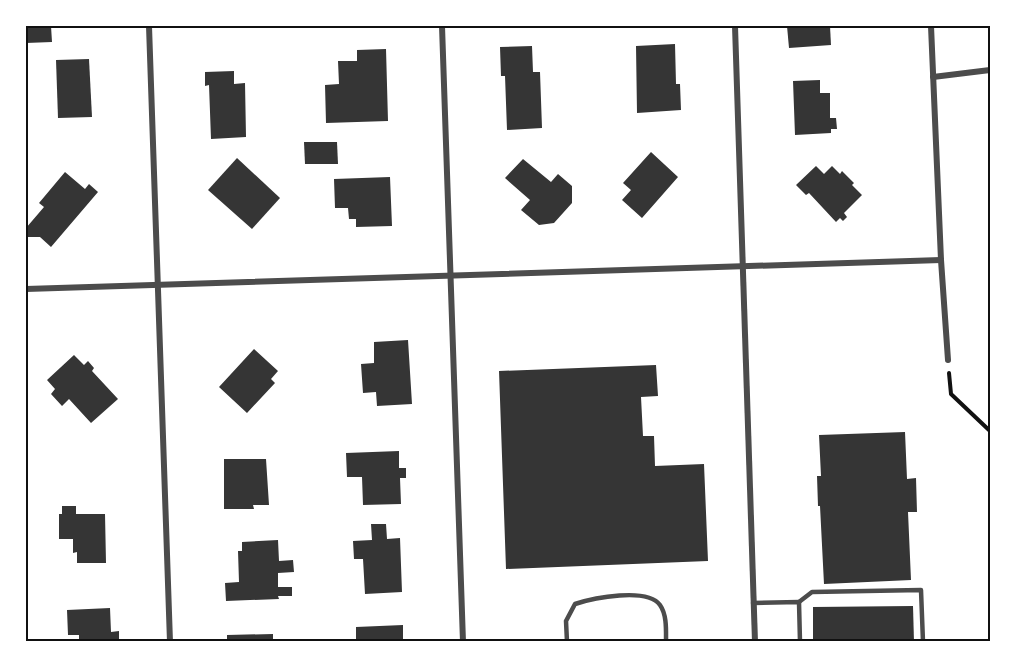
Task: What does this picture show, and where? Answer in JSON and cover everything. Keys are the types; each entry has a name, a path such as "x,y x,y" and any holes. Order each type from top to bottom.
{"street":[{"path":"149,26 170,642"},
{"path":"442,26 463,642"},
{"path":"735,26 754,642"},
{"path":"931,26 941,260 948,360"},
{"path":"933,76 990,70"},
{"path":"26,289 941,260"}],"lane":[{"path":"753,603 799,602 812,592 921,590 923,642"},
{"path":"567,642 566,621 575,604 593,598 646,595 660,605 665,622 666,642"},
{"path":"799,602 800,642"}],"path":[{"path":"948,360 951,394 990,431"}],"building":[{"path":"26,26 51,26 52,42 26,43"},
{"path":"787,26 830,26 831,45 789,48"},
{"path":"675,44 676,84 680,84 681,110 637,113 636,46"},
{"path":"532,46 533,72 540,72 542,128 507,130 505,76 501,76 500,47"},
{"path":"386,49 388,121 326,123 325,85 339,84 338,61 357,61 357,50"},
{"path":"89,59 92,117 58,118 56,60"},
{"path":"234,71 234,84 245,83 246,137 211,139 209,85 205,86 205,72"},
{"path":"820,80 820,93 830,93 830,118 836,118 837,129 831,129 831,133 795,135 793,81"},
{"path":"304,142 337,142 338,164 305,164"},
{"path":"651,152 678,177 642,218 622,200 631,190 623,183"},
{"path":"237,158 280,198 252,229 208,190"},
{"path":"523,159 551,182 558,174 572,186 572,203 554,223 539,225 521,210 530,200 505,178"},
{"path":"816,166 824,174 832,166 840,174 842,171 862,195 844,213 847,217 843,221 840,218 836,222 809,193 806,195 796,185"},
{"path":"65,172 85,189 89,184 98,192 51,247 40,237 27,237 26,228 44,207 39,203"},
{"path":"390,177 392,226 356,227 356,219 349,219 348,208 335,208 334,179"},
{"path":"408,340 412,404 377,406 376,392 363,393 361,364 374,363 374,342"},
{"path":"254,349 278,371 271,379 275,383 247,413 219,387"},
{"path":"74,355 84,365 88,361 94,368 92,371 118,399 91,423 69,399 62,406 51,394 55,389 47,380"},
{"path":"656,365 658,396 641,397 643,436 654,436 655,466 704,464 708,561 506,569 499,371"},
{"path":"905,432 907,479 916,478 917,512 908,512 911,580 824,584 820,506 818,506 817,476 821,476 819,435"},
{"path":"399,451 399,468 406,468 406,478 400,478 401,504 363,505 362,477 347,477 346,453"},
{"path":"224,459 266,459 269,505 253,505 254,509 224,509"},
{"path":"62,506 76,506 76,514 105,514 106,563 77,563 77,552 73,553 73,539 59,539 59,514 62,514"},
{"path":"371,524 386,524 387,539 400,538 402,592 365,594 363,559 354,559 353,541 372,540"},
{"path":"278,540 279,561 293,560 294,572 278,573 278,587 292,587 292,596 278,596 279,599 226,601 225,583 239,582 238,551 242,551 242,542"},
{"path":"913,606 914,642 813,642 813,607"},
{"path":"110,608 111,632 119,631 119,642 79,642 79,635 68,635 67,610"},
{"path":"403,625 403,642 356,642 356,627"},
{"path":"273,634 273,642 227,642 227,635"}]}
